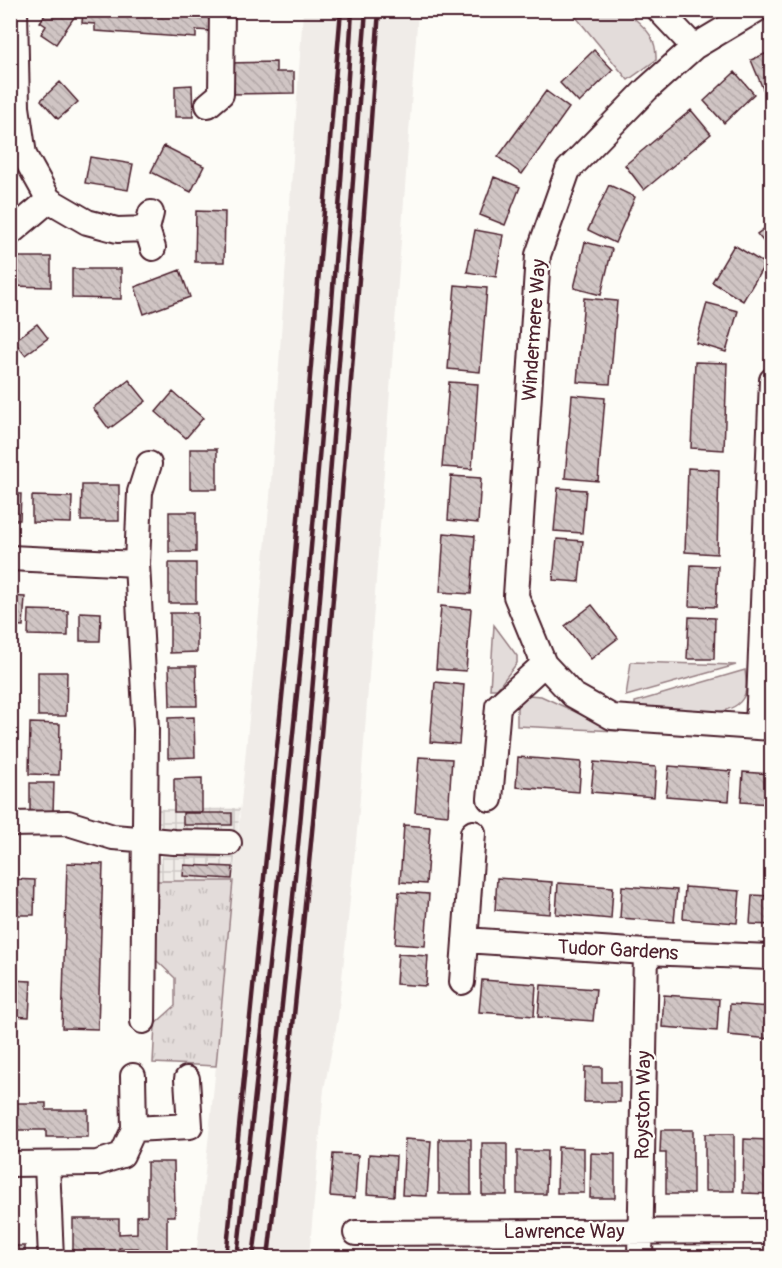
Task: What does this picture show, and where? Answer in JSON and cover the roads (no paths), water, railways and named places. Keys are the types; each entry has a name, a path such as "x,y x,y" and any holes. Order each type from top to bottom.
{"street":[{"path":"15,10 17,107 24,156 49,200 87,222 117,230 151,230"},
{"path":"208,105 221,94 222,10"},
{"path":"659,10 694,46"},
{"name":"Windermere Way","path":"756,10 694,46 647,89 568,170 538,255 516,596 543,664 573,695 612,717 765,727"},
{"path":"10,232 49,200"},
{"path":"765,727 771,380"},
{"path":"143,1022 153,990 144,839 146,729 137,564 140,492 149,464"},
{"path":"10,558 137,564"},
{"path":"490,799 498,706 543,664"},
{"path":"10,824 68,823 113,837 174,842 229,843"},
{"path":"462,982 474,833"},
{"name":"Tudor Gardens","path":"465,940 646,952 770,957"},
{"name":"Royston Way","path":"640,1257 646,952"},
{"path":"10,1164 97,1163 122,1155 134,1128 133,1076"},
{"path":"134,1128 190,1126 187,1079"},
{"path":"46,1164 51,1257"},
{"name":"Lawrence Way","path":"356,1233 771,1231"}],"railway":[{"path":"226,1258 288,637 341,10"},
{"path":"237,1258 303,635 330,323 352,10"},
{"path":"253,1258 303,790 366,10"},
{"path":"268,1258 301,947 330,635 379,10"}]}
